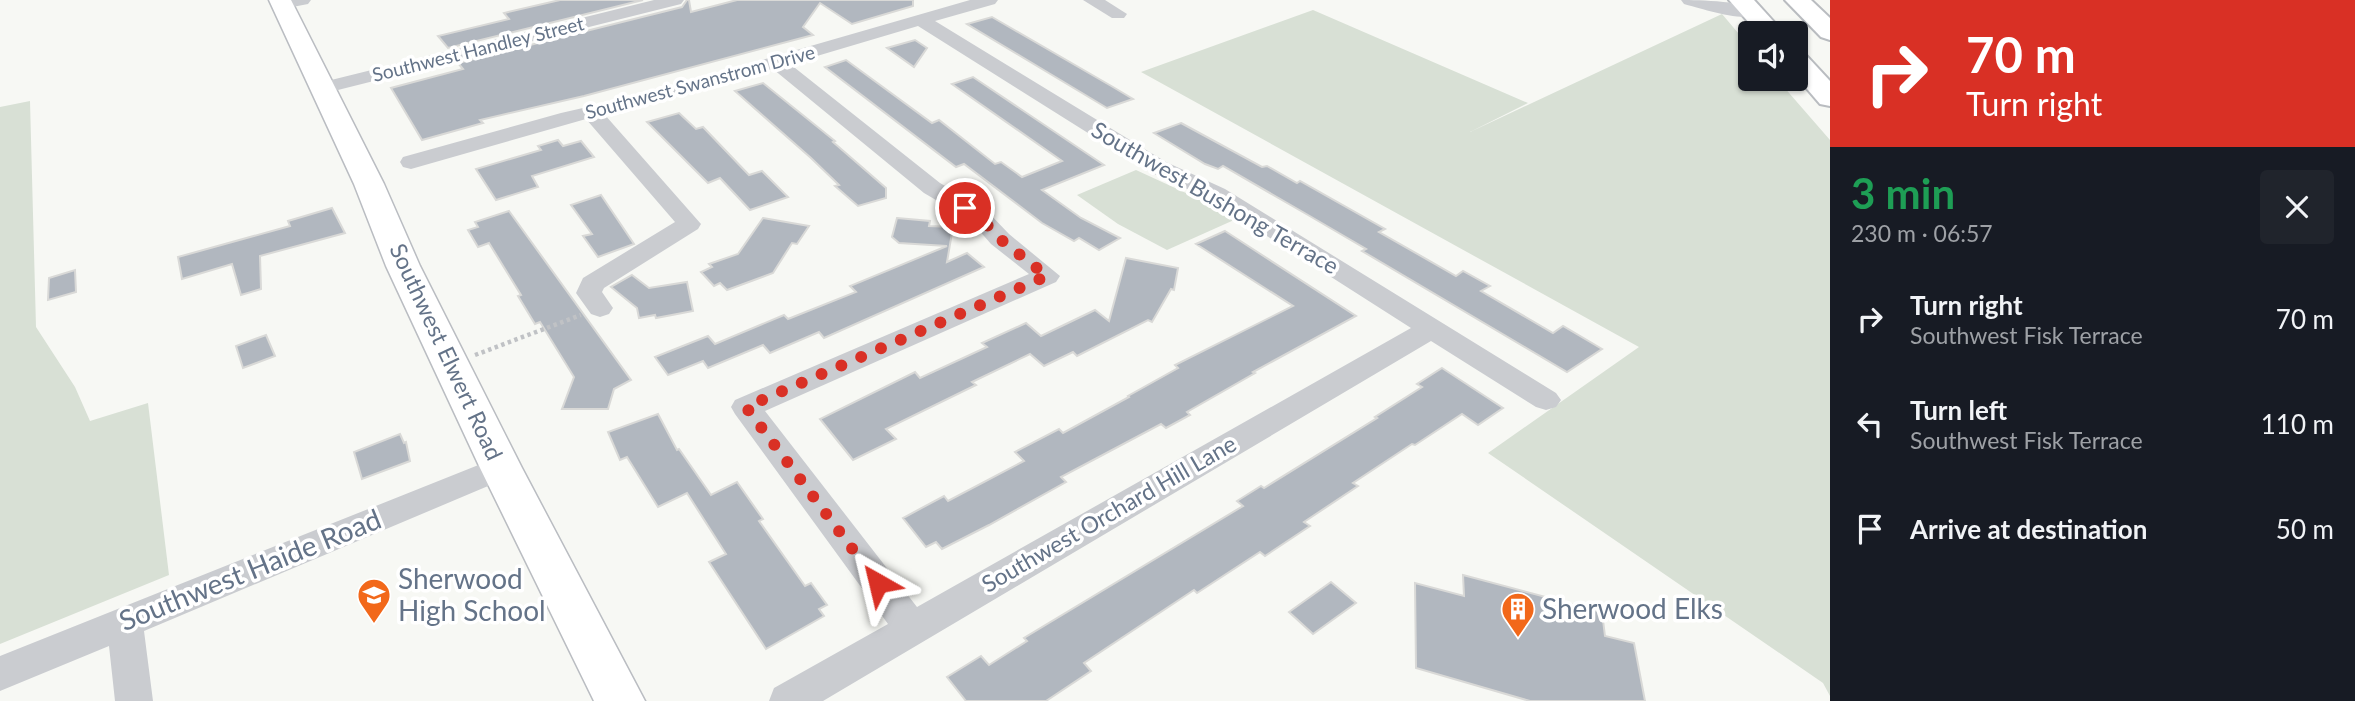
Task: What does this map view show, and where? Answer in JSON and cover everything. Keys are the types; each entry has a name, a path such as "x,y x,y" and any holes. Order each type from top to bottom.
{"highway":[{"path":"1797,0 1830,32"},
{"path":"1746,6 1760,21"},
{"path":"1808,73 1830,98"}],"main road":[{"name":"Southwest Elwert Road","path":"288,1 323,88 451,364 620,701"}],"street":[{"name":"Southwest Handley Street","path":"323,88 675,0"},
{"name":"Southwest Swanstrom Drive","path":"411,162 776,62 989,0"},
{"path":"1092,0 1118,13"},
{"path":"1690,0 1718,8 1746,6"},
{"name":"Southwest Bushong Terrace","path":"920,20 1158,167 1217,194 1546,400"},
{"path":"776,62 932,188 978,215 1000,239 1047,276 746,407 911,627"},
{"path":"592,112 689,224 592,284 589,293 600,308"},
{"name":"Southwest Orchard Hill Lane","path":"788,701 911,627 1432,328"},
{"name":"Southwest Haide Road","path":"0,674 501,468"},
{"path":"124,622 132,700"}],"path":[{"path":"451,364 600,308"}],"shaded area":[{"path":"1313,10 1528,103 1470,132 1722,14 1738,33 1738,91 1787,91 1830,140 1830,696 1823,683 1488,453 1639,347 1141,72"},
{"path":"30,101 36,327 75,387 90,421 148,403 169,575 0,644 0,107"},
{"path":"1136,170 1199,199 1234,220 1167,250 1118,224 1077,195"}],"building":[{"path":"560,0 643,0 448,48 438,36 509,19 504,13"},
{"path":"687,0 691,12 737,0 913,0 913,6 852,24 820,3 803,27 813,35 584,96 480,120 483,123 422,140 391,88 463,69 458,63 682,7"},
{"path":"992,17 1133,99 1107,108 967,24"},
{"path":"915,40 927,48 914,67 887,48"},
{"path":"846,60 932,123 939,120 995,164 1001,162 1022,177 1062,161 952,84 973,77 1104,165 1042,190 1081,218 1120,238 1099,250 1079,238 1074,241 1042,223 964,164 956,167 825,67"},
{"path":"763,83 835,141 833,142 886,188 886,198 858,206 835,186 839,185 811,158 735,91"},
{"path":"679,113 696,129 703,127 749,175 762,171 788,197 750,210 720,178 708,183 647,122"},
{"path":"1181,123 1262,167 1267,166 1297,183 1300,181 1385,229 1379,232 1456,276 1463,271 1490,286 1481,291 1553,333 1563,326 1602,349 1567,372 1362,251 1366,249 1308,215 1223,166 1218,169 1205,164 1154,133"},
{"path":"558,140 563,146 581,141 594,157 532,176 538,187 496,200 476,169 541,150 538,146"},
{"path":"601,195 634,244 598,257 583,236 592,234 571,205"},
{"path":"332,208 345,233 260,256 261,289 241,295 232,264 182,279 178,257 290,226 288,221"},
{"path":"509,211 631,380 614,389 608,409 562,409 574,377 540,322 535,324 518,296 521,295 489,243 478,247 468,230 478,227 475,222"},
{"path":"763,218 809,226 797,244 792,243 773,273 727,290 720,283 714,286 701,272 712,267 709,264 738,254"},
{"path":"897,218 930,221 929,226 953,227 947,262 967,253 984,267 824,338 819,332 770,353 763,345 708,368 703,361 668,375 655,357 708,336 715,344 784,315 788,319 856,292 850,286 947,246 899,243 892,237"},
{"path":"1225,231 1356,316 1253,372 1255,373 1187,412 1190,415 1166,428 1161,424 1061,477 1066,482 989,525 942,549 936,542 926,547 903,518 944,496 948,501 1024,461 1015,452 1059,429 1063,433 1178,368 1175,365 1293,306 1196,244"},
{"path":"1126,258 1178,268 1174,290 1171,289 1152,322 1148,320 1077,356 1073,352 1044,366 1030,354 972,382 976,385 886,429 896,439 853,460 820,419 915,372 920,378 987,347 982,343 1026,323 1041,336 1095,310 1109,321"},
{"path":"75,270 76,292 48,300 49,278"},
{"path":"632,275 649,288 687,282 693,311 656,318 655,315 639,318 637,308 611,287"},
{"path":"266,335 275,356 243,368 236,346"},
{"path":"1442,368 1503,408 1478,425 1462,414 1415,445 1412,444 1353,483 1358,486 1304,522 1310,526 1265,556 1260,552 1197,593 1194,590 1084,663 1091,671 1046,701 966,701 947,677 981,656 989,665 1027,641 1024,638 1243,506 1237,501 1261,486 1264,488 1377,418 1375,417 1422,387 1417,384"},
{"path":"658,414 677,450 679,449 711,495 737,482 763,519 759,521 805,586 811,583 827,605 819,609 824,616 766,649 709,562 726,554 687,493 658,507 627,457 620,460 608,432"},
{"path":"400,434 404,443 406,442 410,461 362,479 354,452"},
{"name":"Sherwood Elks","path":"1463,575 1602,612 1605,636 1634,643 1645,701 1530,701 1416,668 1415,583 1464,596"},
{"path":"1331,582 1356,603 1313,634 1289,612"}],"place":[{"name":"Sherwood High School","path":"374,625"},
{"name":"Sherwood Elks","path":"1518,639"}],"route":[{"path":"878,583 746,407 1047,276 1000,239 978,215 965,208"}]}
